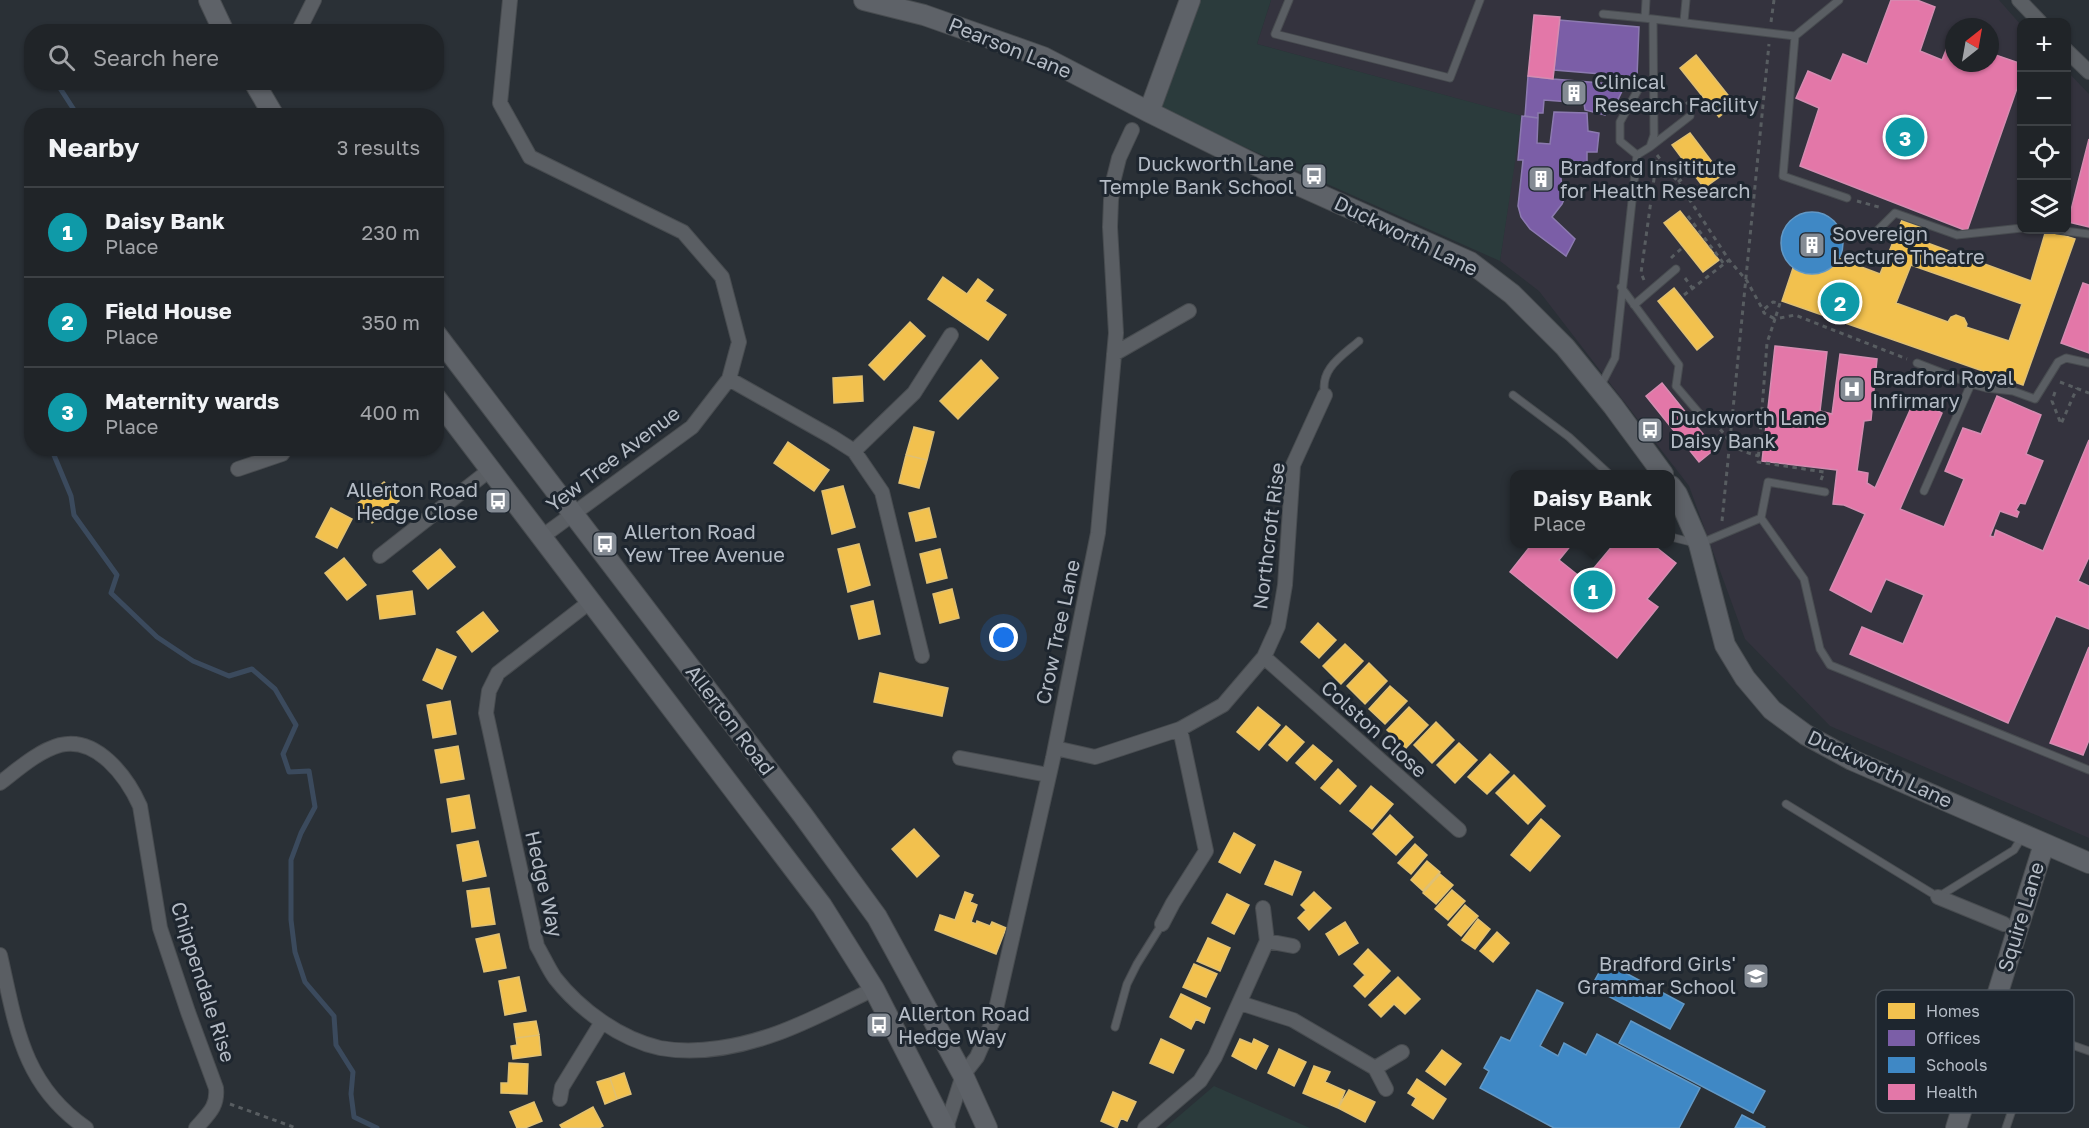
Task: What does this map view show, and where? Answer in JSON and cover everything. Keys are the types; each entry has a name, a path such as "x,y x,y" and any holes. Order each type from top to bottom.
{"street":[{"path":"208,0 220,24"},
{"path":"302,24 314,0"},
{"name":"Yew Tree Avenue","path":"510,0 500,103 530,157 683,232 722,277 739,342 729,379 692,427 543,536"},
{"name":"Pearson Lane","path":"869,0 924,15 1043,57 1149,112"},
{"path":"1149,112 1190,0"},
{"path":"2019,0 2036,18"},
{"path":"2071,54 2089,72"},
{"path":"261,90 270,108"},
{"name":"Duckworth Lane","path":"1149,112 1278,176 1470,262 1512,294 1565,347 1613,406 1660,470"},
{"name":"Crow Tree Lane","path":"946,1128 963,1075 976,1057 994,1018 1055,748 1098,533 1116,333 1110,227 1111,200 1119,158 1132,130"},
{"path":"1114,354 1189,311"},
{"path":"854,451 914,393 951,335"},
{"name":"Allerton Road","path":"444,344 802,814 877,917 963,1075 987,1128"},
{"path":"729,379 854,451 882,492 922,656"},
{"name":"Northcroft Rise","path":"1055,748 1095,757 1180,729 1223,705 1264,657 1278,626 1285,585 1293,465 1325,395"},
{"name":"Allerton Road","path":"444,408 822,906 874,989 946,1128"},
{"path":"238,469 276,456"},
{"path":"380,556 491,469"},
{"name":"Duckworth Lane","path":"1675,491 1700,544 1725,645 1746,678 1772,710 1806,735 1852,760 2089,863"},
{"name":"Hedge Way","path":"591,601 498,674 489,691 486,713 537,946 555,977 583,1007 602,1022 628,1036 660,1048 692,1050 723,1048 777,1033 874,989"},
{"name":"Colston Close","path":"1264,657 1459,830"},
{"path":"1162,924 1206,851 1180,729"},
{"name":"Chippendale Rise","path":"0,783 49,749 70,744 92,750 106,759 132,789 140,806 160,928 188,1012 213,1076 217,1099"},
{"path":"960,758 1048,775"},
{"name":"Squire Lane","path":"1998,990 2043,844"},
{"path":"1938,897 2004,924"},
{"path":"1145,1128 1200,1081 1215,1057 1267,941 1263,908"},
{"path":"1267,941 1293,946"},
{"path":"0,955 17,1027 33,1071 43,1089 56,1104 86,1128"},
{"path":"1240,1003 1293,1020 1375,1068 1386,1089"},
{"path":"560,1099 562,1087 602,1022"},
{"path":"1375,1068 1402,1052"},
{"path":"196,1128 217,1099"},
{"name":"Squire Lane","path":"1956,1128 1961,1113"}],"lane":[{"path":"1288,0 1275,34 1450,78 1480,0"},
{"path":"1646,0 1649,18 1654,135 1650,147"},
{"path":"1684,21 1686,0"},
{"path":"1839,0 1795,36 1783,176 1847,198"},
{"path":"1603,14 1684,21 1795,36"},
{"path":"1637,154 1620,141 1620,122 1639,88 1652,80"},
{"path":"1637,154 1650,147 1690,116"},
{"path":"1599,389 1615,358 1637,154"},
{"path":"1872,236 1895,213 1957,235 2017,229"},
{"path":"2071,232 2089,234"},
{"path":"1634,305 1676,269"},
{"path":"1622,287 1679,365 1676,386 1704,419"},
{"path":"1325,395 1323,384 1330,366 1359,340"},
{"path":"1917,363 1971,384 2013,391 2035,399 2058,362 2066,358 2089,363"},
{"path":"1924,491 1971,384"},
{"path":"1514,395 1569,437 1605,470"},
{"path":"1822,491 1768,482 1761,518 1804,579 1820,649 1830,665 2089,770"},
{"path":"1675,538 1700,544 1761,518"},
{"path":"1786,804 1938,897 2014,850 2023,835"},
{"path":"1115,1027 1127,984 1162,924"},
{"path":"2074,1046 2089,1051"},
{"path":"2006,1128 2011,1113"}],"path":[{"path":"1721,535 1774,0"},
{"path":"1648,293 1641,273 1657,155 1678,182 1729,260 1747,281 1764,313 1775,318 1795,315 1893,354"},
{"path":"1678,182 1690,173"},
{"path":"1847,198 1895,213"},
{"path":"1688,216 1724,264"},
{"path":"1684,295 1729,260"},
{"path":"1689,285 1692,288"},
{"path":"1763,310 1773,302 1780,303 1767,343 1758,462 1824,472 1822,491"},
{"path":"2060,382 2052,400 2061,424 2077,388"},
{"path":"2065,384 2089,393"},
{"path":"1704,419 1718,426 1742,451 1759,456"},
{"path":"217,1099 296,1128"}],"shaded area":[{"path":"1198,0 1271,0 1257,44 1522,116 1500,261 1159,109"},
{"name":"Bradford Royal Infirmary","path":"1271,0 1999,0 2017,20 2017,234 2071,234 2071,75 2089,94 2089,838 1830,726 1745,639 1689,486 1539,291 1500,261 1521,116 1257,44"},
{"path":"1214,1086 1310,1128 1165,1128"}],"building: Homes":[{"path":"1696,55 1735,104 1719,117 1680,68"},
{"path":"1690,133 1722,175 1704,188 1672,145"},
{"path":"1680,211 1719,260 1703,272 1664,223"},
{"path":"1902,220 1926,229 1922,241 2031,281 2045,234 2059,234 2075,239 2023,385 1782,301 1793,268 1803,273 1824,272 1840,259 1880,274","holes":["1911,265 2022,304 2009,341 1966,327 1964,318 1956,315 1948,322 1896,303"]},
{"path":"943,277 967,294 978,279 993,290 985,301 1006,315 988,340 928,299"},
{"path":"1674,288 1713,337 1697,350 1658,301"},
{"path":"910,322 925,336 884,380 869,365"},
{"path":"981,360 998,378 958,419 940,401"},
{"path":"862,376 863,401 834,403 833,378"},
{"path":"914,427 934,432 927,460 906,455"},
{"path":"788,442 829,470 814,491 774,463"},
{"path":"906,455 927,460 919,488 899,483"},
{"path":"384,482 399,501 372,523 357,504"},
{"path":"843,486 855,527 832,534 822,491"},
{"path":"331,508 352,519 337,548 316,537"},
{"path":"929,508 936,537 916,541 909,513"},
{"path":"859,544 870,585 848,592 838,549"},
{"path":"440,549 455,567 428,589 413,571"},
{"path":"940,549 947,578 927,583 920,554"},
{"path":"344,558 366,585 347,600 325,573"},
{"path":"952,589 959,618 940,623 933,594"},
{"path":"412,591 415,614 380,619 377,596"},
{"path":"873,601 880,634 859,639 851,606"},
{"path":"483,612 498,631 472,652 457,632"},
{"path":"1318,623 1336,640 1319,658 1301,642"},
{"path":"1345,644 1363,661 1341,684 1323,666"},
{"path":"437,649 456,657 442,689 423,680"},
{"path":"1369,663 1387,681 1365,704 1347,686"},
{"path":"880,673 948,688 942,716 874,702"},
{"path":"1390,686 1407,701 1385,724 1369,709"},
{"path":"450,701 456,734 433,738 427,705"},
{"path":"1258,707 1280,725 1259,750 1237,732"},
{"path":"1409,707 1428,725 1406,748 1387,730"},
{"path":"1436,722 1454,740 1432,763 1414,745"},
{"path":"1286,726 1304,742 1287,761 1269,745"},
{"path":"1459,743 1477,760 1455,783 1437,765"},
{"path":"1313,745 1332,761 1315,780 1296,763"},
{"path":"458,746 464,779 441,783 435,750"},
{"path":"1490,754 1509,772 1487,794 1468,777"},
{"path":"1338,769 1356,786 1340,804 1321,788"},
{"path":"1514,775 1545,806 1528,824 1496,793"},
{"path":"1371,786 1393,804 1372,829 1350,811"},
{"path":"469,795 475,828 452,832 447,799"},
{"path":"1390,815 1413,837 1396,855 1373,834"},
{"path":"1541,819 1560,836 1530,871 1511,855"},
{"path":"914,829 939,856 917,877 892,849"},
{"path":"1234,833 1255,845 1240,873 1219,862"},
{"path":"478,841 486,876 463,881 457,845"},
{"path":"1415,844 1427,855 1411,874 1398,863"},
{"path":"1275,861 1301,872 1292,895 1265,884"},
{"path":"1427,861 1440,872 1423,891 1411,880"},
{"path":"1440,874 1453,885 1436,904 1423,893"},
{"path":"489,888 495,924 472,927 467,891"},
{"path":"1452,890 1465,901 1448,920 1435,909"},
{"path":"965,892 973,895 970,902 977,905 971,922 976,924 977,921 990,926 992,922 1006,928 996,954 935,930 940,915 955,920"},
{"path":"1314,892 1331,908 1309,930 1298,918 1306,910 1301,905"},
{"path":"1227,894 1249,905 1234,934 1212,923"},
{"path":"1465,905 1478,916 1461,936 1448,925"},
{"path":"1478,919 1490,929 1475,949 1462,940"},
{"path":"1345,922 1358,943 1339,955 1326,934"},
{"path":"1497,932 1509,943 1493,962 1480,951"},
{"path":"499,934 506,968 484,972 476,939"},
{"path":"1208,938 1230,948 1220,971 1197,961"},
{"path":"1368,949 1390,971 1365,997 1354,986 1365,975 1354,964"},
{"path":"1194,964 1217,974 1206,997 1183,987"},
{"path":"519,977 526,1011 505,1015 499,981"},
{"path":"1398,977 1420,999 1405,1014 1394,1004 1381,1017 1369,1005"},
{"path":"1181,994 1210,1008 1204,1023 1196,1019 1191,1029 1170,1017"},
{"path":"536,1021 539,1035 516,1038 514,1024"},
{"path":"539,1035 541,1055 513,1059 511,1046 517,1045 516,1038"},
{"path":"1161,1039 1184,1050 1173,1073 1150,1063"},
{"path":"1240,1039 1252,1044 1254,1039 1268,1046 1256,1069 1232,1056"},
{"path":"1279,1049 1306,1062 1294,1086 1268,1073"},
{"path":"1442,1050 1461,1064 1445,1085 1426,1071"},
{"path":"509,1063 528,1064 527,1094 501,1093 501,1083 508,1083"},
{"path":"1314,1066 1330,1072 1325,1082 1345,1091 1338,1108 1303,1093"},
{"path":"624,1073 631,1094 617,1099 610,1078"},
{"path":"610,1078 617,1099 605,1104 597,1082"},
{"path":"1417,1079 1446,1099 1433,1119 1412,1105 1416,1098 1408,1093"},
{"path":"1349,1090 1375,1102 1365,1122 1338,1108"},
{"path":"1113,1092 1136,1102 1127,1121 1121,1118 1117,1128 1101,1121"},
{"path":"534,1102 542,1121 525,1128 517,1128 510,1112"},
{"path":"593,1107 603,1126 599,1128 562,1128 560,1125"}],"building: Offices":[{"path":"1559,20 1639,27 1637,77 1554,70"},
{"name":"Clinical Research Facility","path":"1528,76 1625,85 1613,110 1605,115 1585,110 1584,103 1544,100 1543,113 1538,113 1538,118 1525,116"},
{"name":"Bradford Insititute for Health Research","path":"1554,112 1587,113 1588,131 1599,133 1597,152 1587,152 1587,170 1560,170 1565,197 1552,217 1575,239 1566,256 1530,229 1521,217 1518,206 1523,160 1518,160 1522,116 1538,118 1537,143 1550,144"}],"building: Schools":[{"name":"Sovereign Lecture Theatre","path":"1806,212 1818,212 1834,221 1841,231 1843,243 1841,255 1834,265 1818,274 1806,274 1795,269 1786,260 1781,249 1781,237 1786,226 1795,217"},
{"path":"1605,962 1684,1004 1670,1029 1591,987"},
{"path":"1537,990 1563,1003 1540,1046 1558,1056 1564,1043 1586,1055 1597,1034 1700,1088 1679,1128 1554,1128 1480,1088 1489,1071 1484,1068 1501,1037 1510,1041"},
{"path":"1631,1021 1765,1091 1753,1113 1619,1043"},
{"path":"1742,1115 1765,1127 1735,1128"}],"building: Health":[{"path":"1891,0 1917,0 1935,7 1920,51 1942,60 1945,53 1945,72 1999,72 1999,56 2017,62 2017,88 1967,231 1800,166 1819,108 1796,98 1808,71 1831,81 1843,54 1867,64"},
{"path":"1534,15 1560,17 1553,79 1528,76"},
{"path":"2089,139 2089,227 2071,223 2071,210"},
{"path":"2083,283 2089,285 2089,353 2061,343"},
{"path":"1775,346 1827,352 1820,411 1832,414 1840,354 1877,359 1871,420 1864,421 1857,471 1868,473 1867,483 1875,488 1915,399 1942,413 1900,509 1944,527 1964,479 1945,471 1963,428 1981,434 1997,396 2041,415 2026,454 2043,461 2025,504 2020,503 2016,510 2019,512 2017,517 2000,511 1990,536 1994,537 1996,530 2043,551 2089,440 2089,557 2078,581 2089,586 2089,629 2056,616 2008,723 1850,654 1862,627 1903,644 1924,595 1886,579 1871,612 1830,590 1865,514 1844,505 1833,504 1837,470 1762,461"},
{"path":"1662,383 1715,449 1699,462 1646,396"},
{"path":"1529,548 1569,548 1559,560 1584,580 1611,548 1657,548 1676,563 1647,599 1658,607 1617,658 1510,572"},
{"path":"2089,647 2089,740 2083,755 2050,743"}],"waterway":[{"path":"61,90 73,108"},
{"path":"54,456 71,496 74,515 117,575 111,593 157,637 193,661 229,676 252,669 275,689 296,725 283,754 289,772 309,771 315,807 301,833 291,860 291,920 295,952 305,982 334,1016 336,1045 353,1072 351,1094 354,1117 377,1128"}],"place":[{"name":"Clinical Research Facility","path":"1574,93"},
{"name":"Maternity wards","path":"1905,137"},
{"name":"Duckworth Lane Temple Bank School","path":"1314,176"},
{"name":"Bradford Insititute for Health Research","path":"1541,179"},
{"name":"Sovereign Lecture Theatre","path":"1812,245"},
{"name":"Field House","path":"1840,302"},
{"name":"Bradford Royal Infirmary","path":"1852,389"},
{"name":"Duckworth Lane Daisy Bank","path":"1650,430"},
{"name":"Allerton Road Hedge Close","path":"498,501"},
{"name":"Allerton Road Yew Tree Avenue","path":"605,544"},
{"name":"Daisy Bank","path":"1593,590"},
{"name":"Bradford Girls' Grammar School","path":"1756,976"},
{"name":"Allerton Road Hedge Way","path":"879,1025"}]}
